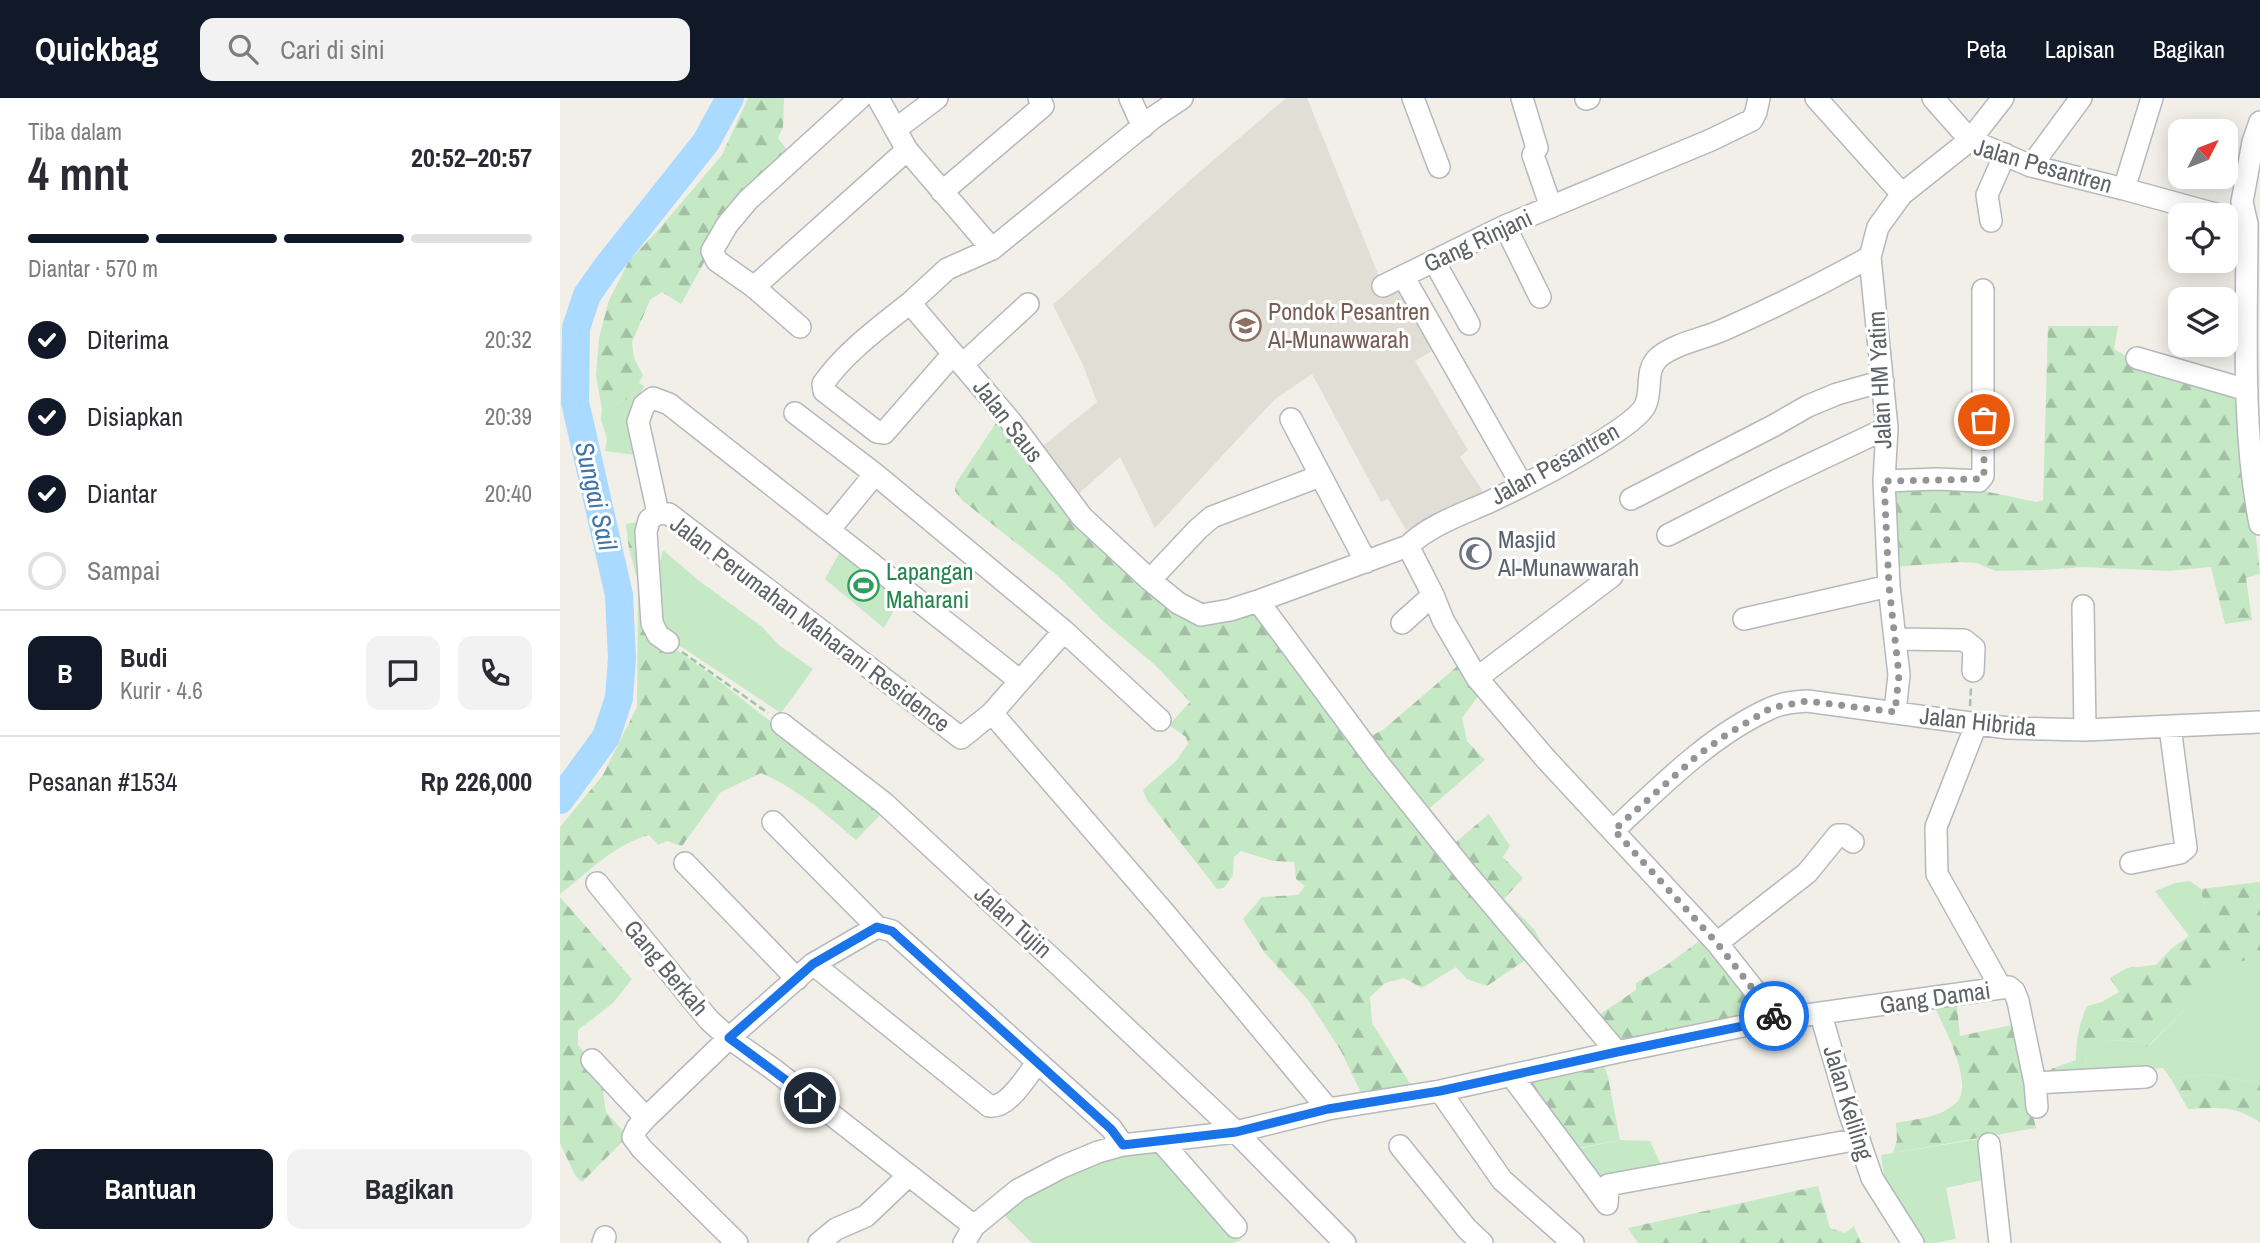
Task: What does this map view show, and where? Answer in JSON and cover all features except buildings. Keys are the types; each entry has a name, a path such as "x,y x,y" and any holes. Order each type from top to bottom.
{"street":[{"path":"800,327 714,257 712,251 727,225 748,200 860,98"},
{"path":"878,98 907,150 992,250"},
{"path":"896,129 937,98"},
{"path":"1130,98 1143,127"},
{"path":"1028,304 958,359 888,430 881,433 824,391 822,384 830,374 875,330 947,269 992,250 1182,98"},
{"path":"1413,98 1439,167"},
{"path":"1522,98 1537,148 1533,155 1551,207"},
{"name":"Gang Rinjani","path":"1522,485 1403,276 1505,226 1710,141 1752,120 1759,98"},
{"path":"1816,98 1902,194"},
{"path":"1933,98 1970,140 2003,98"},
{"path":"2031,166 2081,98"},
{"path":"2124,189 2152,98"},
{"path":"942,192 1046,101"},
{"path":"2260,122 2253,142 2242,202 2254,225 2247,390 2260,524"},
{"name":"Jalan Pesantren","path":"1408,546 1434,527 1581,454 1640,413 1648,399 1650,371 1657,358 1776,306 1870,257 1880,222 1902,194 1970,140 2031,166 2175,203"},
{"path":"754,287 907,150"},
{"path":"1991,221 1987,195 2005,154"},
{"path":"1505,226 1540,297"},
{"name":"Jalan HM Yatim","path":"1870,257 1887,428 1884,481 1889,586 1899,675 1895,712"},
{"path":"1434,261 1469,324"},
{"path":"1383,286 1403,276"},
{"path":"1884,481 1979,481 1983,476 1983,290"},
{"name":"Jalan Saus","path":"910,303 1012,423 1082,517 1150,580 1178,603 1201,615 1258,601 1408,546"},
{"path":"2137,358 2247,390"},
{"path":"1631,499 1808,406 1837,394 1884,381"},
{"name":"Jalan Perumahan Maharani Residence","path":"1019,680 669,404 653,398 644,405 638,422 658,513 669,514 961,738 992,713 1064,631"},
{"path":"795,413 875,474 1064,631 1160,720"},
{"path":"1291,419 1366,562"},
{"path":"1668,535 1887,428"},
{"path":"829,530 875,474"},
{"path":"1150,580 1212,517 1320,476"},
{"path":"658,513 649,520 646,531 652,623 658,635 668,642"},
{"path":"1408,546 1443,620 1476,678 1528,739 1717,943 1777,1019"},
{"path":"1476,678 1612,576"},
{"path":"1744,619 1889,586"},
{"path":"1402,623 1433,595"},
{"path":"1258,601 1378,763 1466,873 1617,1052"},
{"path":"2083,606 2085,730"},
{"path":"1895,639 1964,640 1975,648 1973,671"},
{"name":"Jalan Hibrida","path":"1614,830 1698,755 1726,735 1771,708 1807,701 2008,729 2085,730 2260,722"},
{"path":"992,713 1163,911 1328,1109"},
{"name":"Jalan Tujin","path":"782,723 884,803 1236,1132 1345,1243"},
{"path":"1972,725 1936,827 1937,874 2001,988"},
{"path":"2131,863 2180,852 2186,848 2170,727"},
{"path":"773,822 877,927 892,931 1111,1129 1123,1145"},
{"path":"1717,943 1807,873 1838,835 1844,835 1853,842"},
{"path":"685,863 797,979"},
{"name":"Gang Berkah","path":"597,883 709,1020 909,1175 969,1235"},
{"path":"737,1243 636,1141 635,1132 646,1118 729,1038 813,964 877,927"},
{"path":"813,964 989,1106 1000,1106 1007,1101 1037,1063"},
{"name":"Gang Damai","path":"1821,1015 2009,987 2017,995 2035,1083 2037,1107"},
{"name":"Jalan Keliling","path":"969,1235 1018,1191 1062,1167 1123,1145 1236,1132 1328,1109 1440,1091 1777,1019 1821,1015 1871,1178 1913,1243"},
{"path":"592,1060 646,1118"},
{"path":"1511,1076 1607,1204 1608,1185 1859,1139"},
{"path":"2035,1083 2146,1077"},
{"path":"1440,1091 1502,1180 1573,1243"},
{"path":"1161,1141 1236,1227"},
{"path":"1989,1144 2000,1243"},
{"path":"1401,1146 1468,1238"},
{"path":"819,1243 836,1229 866,1216 909,1175"}],"path":[{"path":"668,642 782,723"},
{"path":"1972,725 1973,671"}],"shaded area":[{"name":"Pondok Pesantren Al-Munawwarah","path":"1286,98 1307,98 1386,294 1404,286 1439,347 1415,361 1468,450 1460,457 1484,493 1406,530 1388,499 1381,502 1312,374 1274,400 1155,528 1120,457 1074,498 1039,449 1097,402 1083,365 1053,305 1188,182"}],"green space":[{"path":"748,98 784,98 783,127 778,138 792,157 707,257 681,304 662,292 650,300 632,342 634,358 643,375 632,397 602,410 596,375 599,338 609,300 629,261 722,155"},
{"path":"2048,326 2118,326 2114,349 2131,359 2241,394 2260,574 2246,578 2252,620 2225,624 2211,567 2168,571 2083,567 1995,571 1977,563 1960,562 1892,567 1887,486 1950,484 2036,502 2043,500"},
{"path":"639,383 644,386 635,407 635,455 605,451 607,439 601,419 602,410 632,397"},
{"path":"998,420 1169,604 1258,607 1358,742 1383,730 1461,663 1481,692 1462,718 1467,741 1485,760 1430,808 1456,842 1489,814 1510,846 1503,857 1523,878 1504,899 1534,929 1554,967 1531,956 1487,986 1467,979 1456,967 1422,988 1404,978 1385,983 1370,997 1372,1023 1411,1085 1399,1093 1362,1095 1341,1051 1308,1000 1265,953 1243,919 1262,897 1298,895 1305,886 1296,879 1294,862 1273,861 1241,851 1234,857 1233,875 1224,888 1217,889 1147,800 1143,790 1177,760 1188,744 1186,737 1169,725 1190,702 1155,665 1103,621 1058,576 963,501 955,491 956,483"},
{"path":"644,521 656,635 714,677 884,811 856,840 799,794 761,773 721,792 682,846 667,841 658,845 649,835 636,840 613,852 560,894 560,827 603,775 637,707 638,581 629,549 626,524"},
{"name":"Lapangan Maharani","path":"842,548 903,594 884,628 825,579"},
{"path":"663,550 698,580 761,626 780,646 813,669 781,713 677,644 662,627 660,562"},
{"path":"2190,881 2201,889 2205,924 2189,936 2155,891 2175,883"},
{"path":"2260,882 2260,959 2240,961 2189,1005 2147,1047 2142,1042 2102,1042 2089,1049 2085,1074 2051,1074 2051,1069 2076,1060 2078,1033 2087,1006 2102,1002 2119,992 2110,978 2127,968 2156,965 2171,949 2205,924 2201,889"},
{"path":"560,897 632,979 613,1003 578,1030 578,1045 610,1084 603,1092 606,1112 625,1133 622,1142 582,1182 575,1175 560,1143"},
{"path":"1706,936 1765,1012 1622,1046 1599,1015 1636,990 1636,983 1664,967"},
{"path":"2260,959 2260,1083 2205,1074 2171,1079 2163,1068 2085,1074 2086,1056 2089,1049 2095,1045 2119,1040 2142,1042 2148,1047 2189,1005 2240,960"},
{"path":"1956,997 1960,1036 2012,1025 2036,1128 1893,1153 1897,1140 1896,1123 1944,1111 1957,1102 1961,1093 1959,1067 1931,1000"},
{"path":"1597,1062 1605,1068 1608,1077 1620,1140 1573,1149 1517,1077"},
{"path":"2205,1074 2260,1083 2260,1122 2233,1110 2188,1109 2171,1079"},
{"path":"1985,1138 1987,1179 1946,1188 1956,1239 1917,1243 1886,1189 1881,1155"},
{"path":"1620,1140 1650,1141 1661,1165 1629,1174 1615,1172 1599,1181 1573,1150"},
{"path":"1159,1146 1242,1240 1232,1243 1032,1243 1000,1211 1084,1162"},
{"path":"1818,1186 1830,1228 1845,1233 1854,1226 1861,1243 1638,1243 1628,1228"}],"waterway":[{"name":"Sungai Sail","path":"560,800 606,737 619,698 622,658 619,595 575,402 576,328 587,295 706,142 730,98"}],"way so far":[{"path":"1774,1016 1717,943 1614,830 1698,755 1771,708 1807,701 1895,712 1899,675 1889,586 1884,481 1979,481 1984,472 1984,420"}],"place":[{"name":"Pondok Pesantren Al-Munawwarah","path":"1245,326"},
{"name":"Masjid Al-Munawwarah","path":"1475,554"},
{"name":"Lapangan Maharani","path":"863,586"}],"route":[{"path":"810,1098 729,1038 813,964 877,927 892,931 1111,1129 1123,1145 1236,1132 1328,1109 1440,1091 1777,1019 1774,1016"}]}
